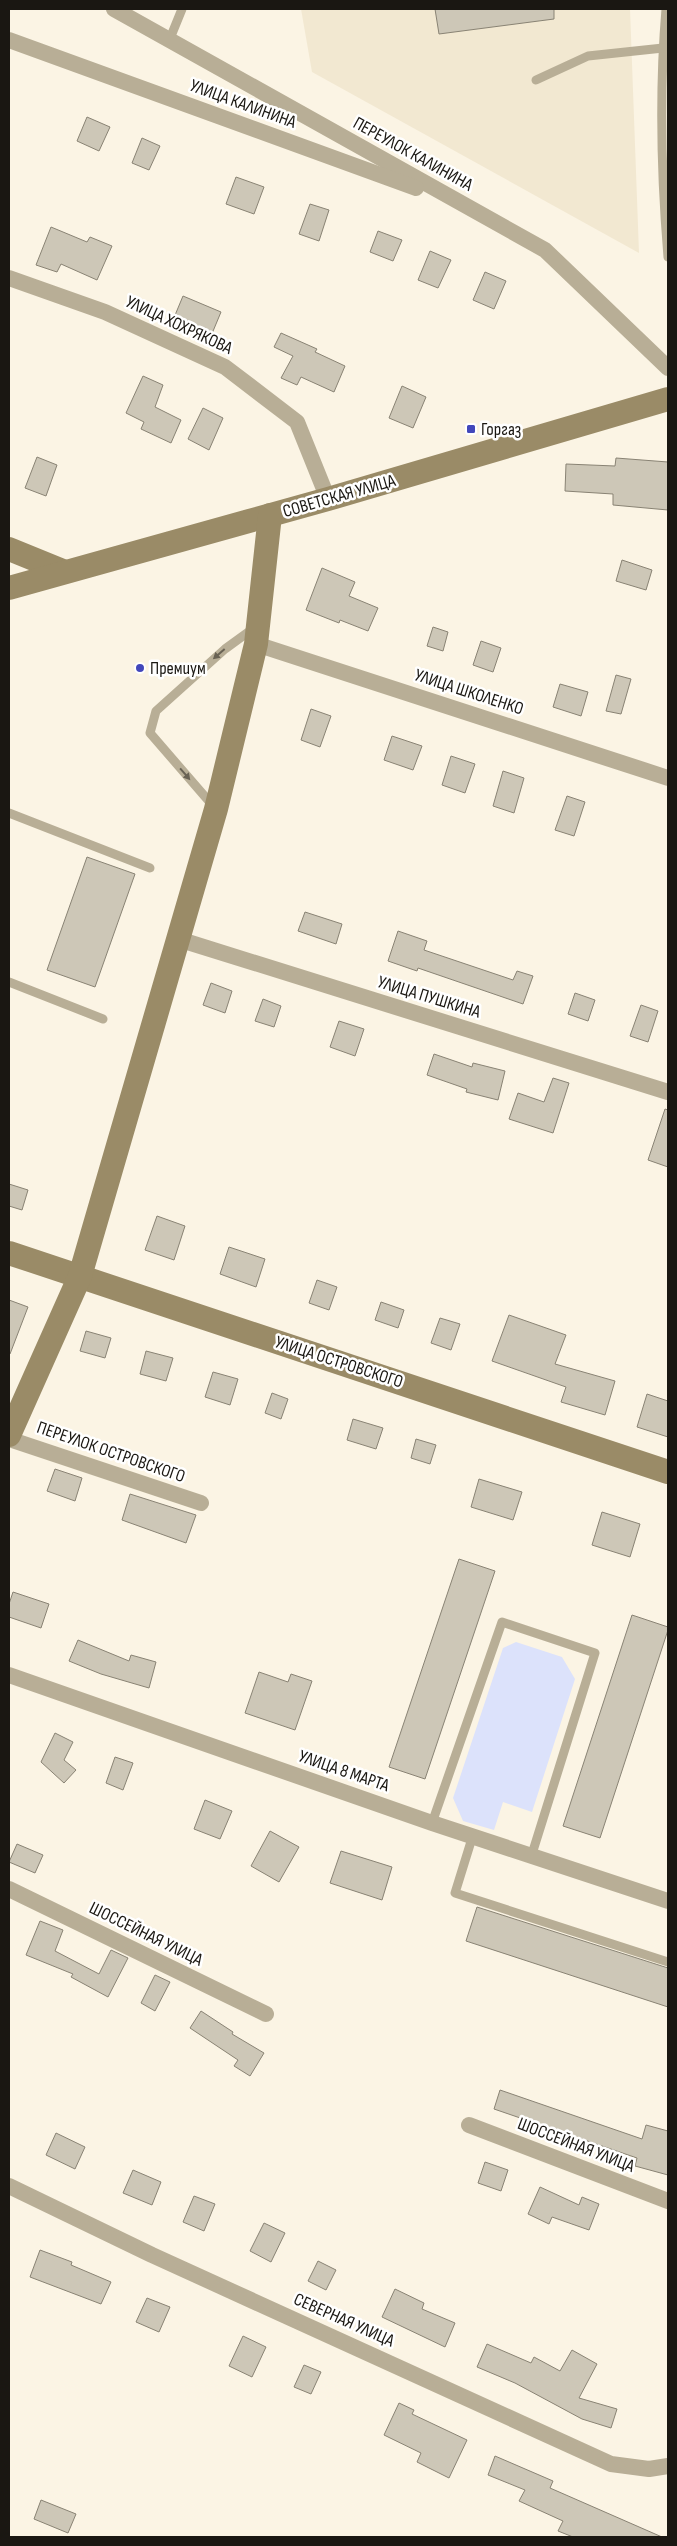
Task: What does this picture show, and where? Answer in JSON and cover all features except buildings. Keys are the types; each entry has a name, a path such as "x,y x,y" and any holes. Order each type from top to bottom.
{"street":[{"name":"ПЕРЕУЛОК КАЛИНИНА","path":"114,9 545,250 668,368"},
{"name":"УЛИЦА КАЛИНИНА","path":"9,40 463,205"},
{"name":"УЛИЦА ХОХРЯКОВА","path":"9,278 104,312 225,367 297,422 328,499"},
{"name":"СОВЕТСКАЯ УЛИЦА","path":"9,588 63,571 328,499 668,399"},
{"path":"9,1437 80,1276 216,810 258,635 270,515"},
{"path":"9,549 63,571"},
{"name":"УЛИЦА ШКОЛЕНКО","path":"258,635 668,778"},
{"name":"УЛИЦА ПУШКИНА","path":"178,940 668,1092"},
{"name":"УЛИЦА ОСТРОВСКОГО","path":"9,1252 668,1472"},
{"name":"ПЕРЕУЛОК ОСТРОВСКОГО","path":"9,1437 201,1503"},
{"name":"УЛИЦА 8 МАРТА","path":"9,1675 432,1823 532,1854 668,1901"},
{"name":"ШОССЕЙНАЯ УЛИЦА","path":"9,1889 266,2014"},
{"name":"ШОССЕЙНАЯ УЛИЦА","path":"469,2125 668,2201"},
{"name":"СЕВЕРНАЯ УЛИЦА","path":"9,2186 152,2255 611,2464 649,2469 668,2466"}],"lane":[{"path":"169,41 182,9"},
{"path":"666,9 663,48 661,180 668,257"},
{"path":"536,80 588,56 663,48"},
{"path":"216,810 150,733 156,711 225,649 258,635"},
{"path":"9,813 150,868"},
{"path":"9,982 104,1019"},
{"path":"432,1823 502,1622 595,1652 532,1854"},
{"path":"473,1835 455,1894 668,1962"}],"shaded area":[{"path":"301,9 630,9 639,253 312,72"},
{"path":"516,1642 562,1657 575,1679 532,1812 503,1802 494,1830 463,1821 453,1798 503,1648"}],"place":[{"name":"Горгаз","path":"471,429"},
{"name":"Премиум","path":"140,668"}]}
